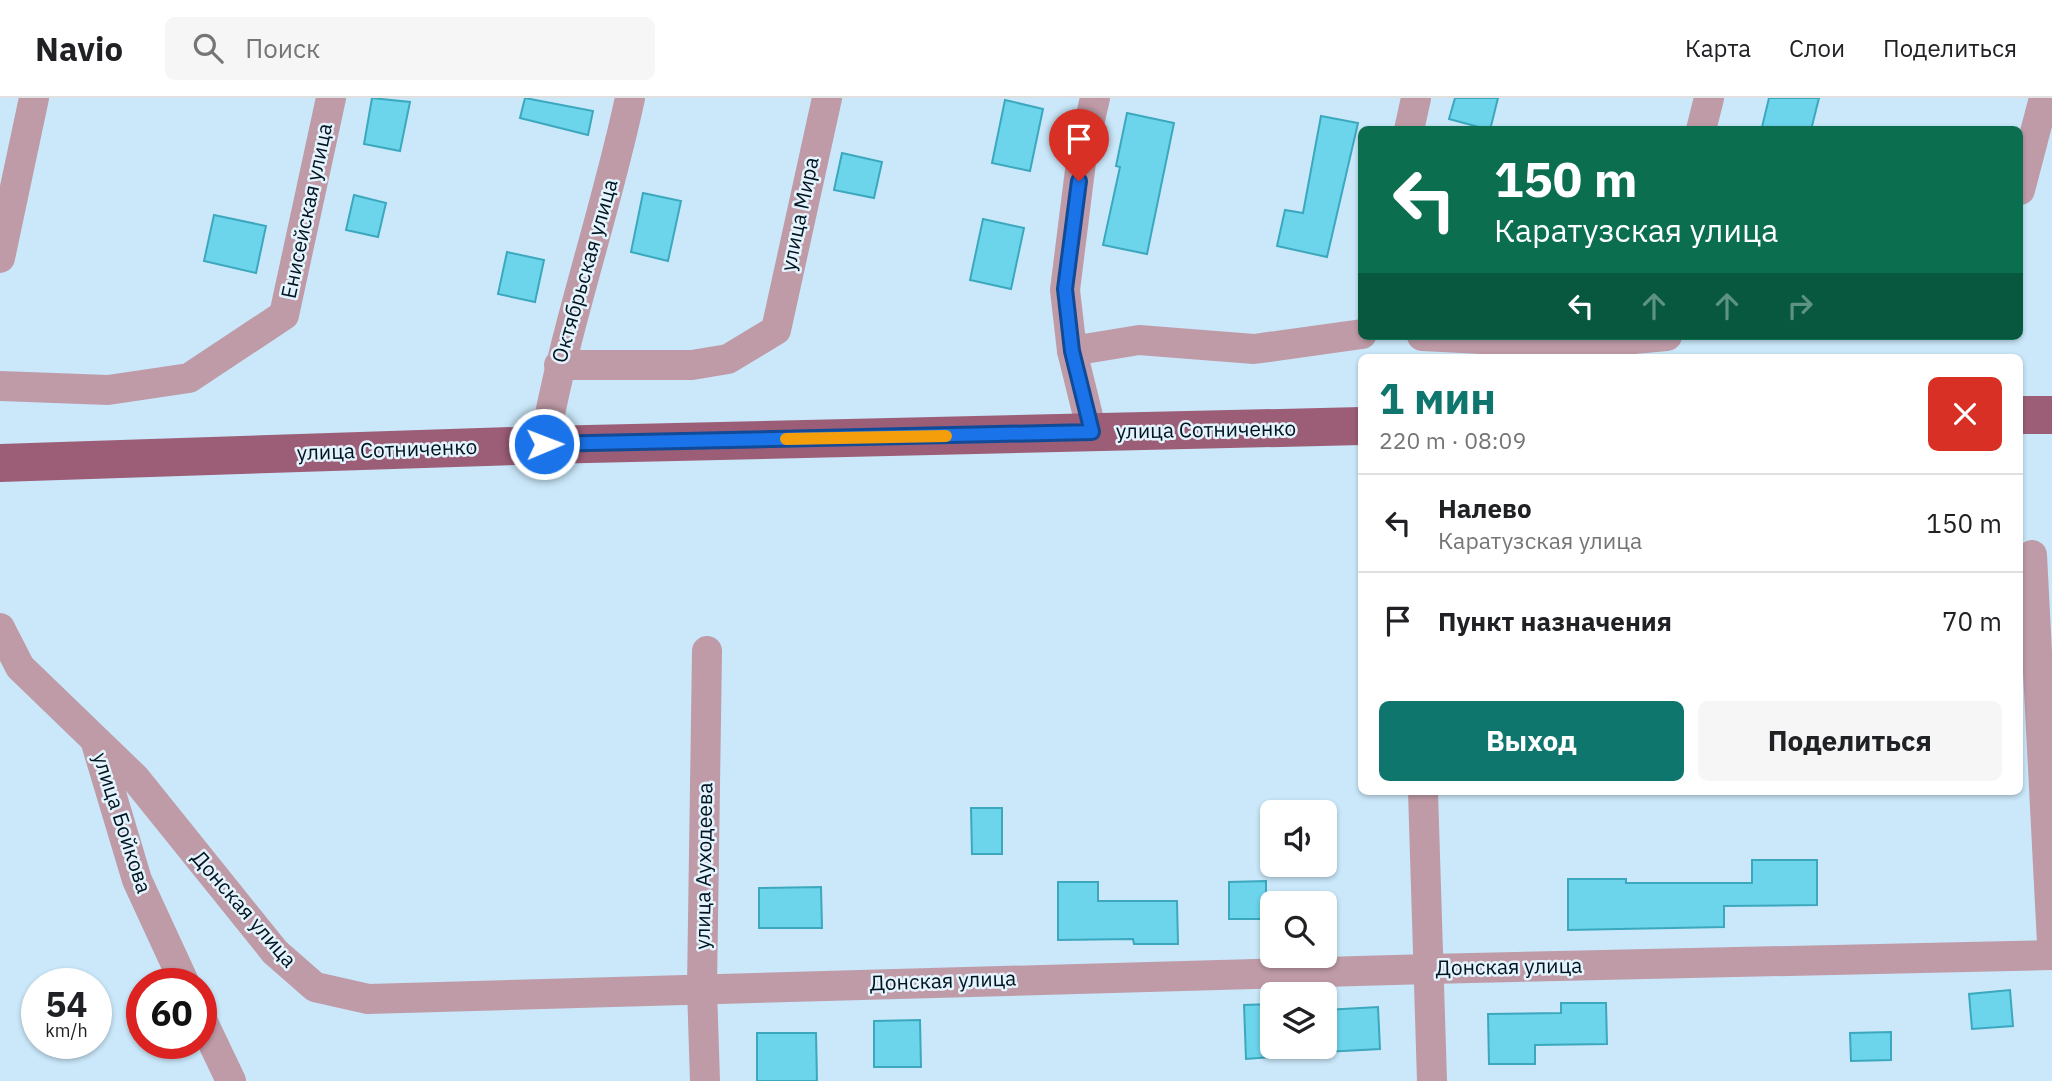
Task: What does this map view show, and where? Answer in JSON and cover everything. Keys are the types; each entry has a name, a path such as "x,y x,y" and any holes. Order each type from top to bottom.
{"main road":[{"path":"2023,415 2052,415"},
{"name":"улица Сотниченко","path":"0,463 544,444 1358,426"}],"street":[{"path":"0,258 34,98"},
{"name":"Енисейская улица","path":"0,386 108,390 189,378 285,315 331,98"},
{"name":"Октябрьская улица","path":"544,444 559,365 619,150 630,98"},
{"name":"улица Мира","path":"559,365 692,366 728,359 776,330 827,98"},
{"path":"1092,432 1072,351 1065,289 1082,154 1096,98"},
{"path":"1410,126 1416,98"},
{"path":"1702,126 1709,98"},
{"path":"2023,178 2044,98"},
{"path":"1072,351 1139,340 1254,349 1358,335"},
{"path":"1500,340 1578,344 1596,340"},
{"path":"2032,555 2052,943"},
{"name":"Донская улица","path":"0,628 20,667 135,778 275,951 315,987 368,999 1429,968 2052,955"},
{"name":"улица Ауходеева","path":"705,1081 702,988 707,651"},
{"name":"улица Бойкова","path":"95,739 137,880 178,968"},
{"path":"1423,795 1432,1081"},
{"path":"217,1053 230,1081"}],"building":[{"path":"372,98 410,102 400,151 364,144"},
{"path":"525,98 593,111 588,135 520,118"},
{"path":"1455,98 1498,98 1491,126 1475,126 1449,119"},
{"path":"1769,98 1819,98 1812,126 1762,126"},
{"path":"1005,100 1043,109 1030,171 992,163"},
{"path":"1127,113 1174,123 1147,254 1103,245 1120,167 1116,166"},
{"path":"1321,116 1358,123 1327,257 1277,246 1285,210 1303,213"},
{"path":"842,153 882,162 874,198 834,190"},
{"path":"643,193 681,201 668,261 631,252"},
{"path":"354,195 386,203 378,237 346,230"},
{"path":"214,215 266,226 256,273 204,261"},
{"path":"983,219 1024,228 1011,289 970,280"},
{"path":"507,252 544,260 535,302 498,294"},
{"path":"971,808 1002,808 1002,854 972,854"},
{"path":"1752,860 1817,860 1817,905 1724,906 1724,927 1568,930 1568,879 1626,879 1626,883 1752,883"},
{"path":"1266,881 1266,891 1260,891 1260,919 1229,919 1229,882"},
{"path":"1058,882 1098,882 1098,901 1177,901 1178,944 1134,944 1133,939 1058,940"},
{"path":"821,887 822,928 759,928 759,888"},
{"path":"2010,990 2013,1026 1972,1029 1969,994"},
{"path":"1561,1003 1606,1003 1607,1044 1535,1045 1535,1064 1489,1064 1488,1014 1561,1013"},
{"path":"1260,1004 1260,1058 1246,1059 1244,1005"},
{"path":"1378,1007 1380,1049 1337,1051 1337,1009"},
{"path":"920,1020 921,1067 874,1067 874,1021"},
{"path":"1891,1032 1891,1060 1851,1061 1850,1033"},
{"path":"757,1033 816,1033 817,1081 757,1081"}],"slow traffic":[{"path":"786,439 946,436"}],"route":[{"path":"544,444 1092,432 1072,351 1065,289 1079,181"}]}
